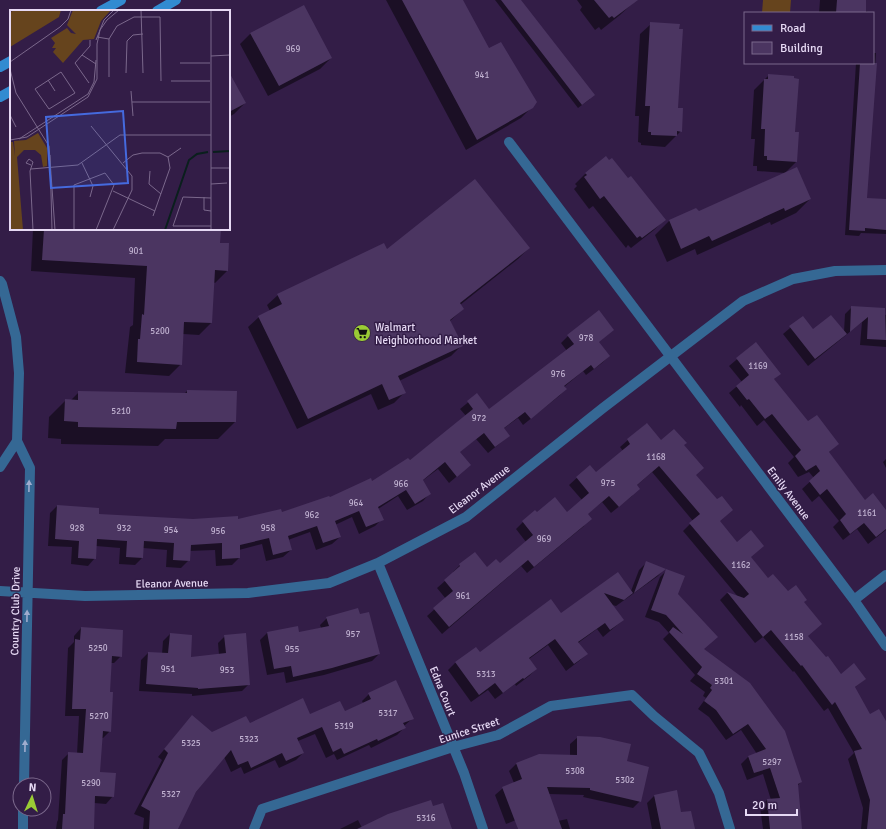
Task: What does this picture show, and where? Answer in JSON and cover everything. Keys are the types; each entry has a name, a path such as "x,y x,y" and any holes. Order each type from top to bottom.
{"street":[{"path":"104,10 121,0"},
{"path":"159,10 176,0"},
{"path":"0,67 10,62"},
{"path":"0,96 10,91"},
{"name":"Emily Avenue","path":"509,142 854,600 886,646"},
{"name":"Eleanor Avenue","path":"0,591 85,596 248,593 329,583 378,563 466,517 603,408 743,301 793,279 835,271 886,270"},
{"name":"Country Club Drive","path":"0,281 16,337 19,373 16,441 0,467"},
{"name":"Country Club Drive","path":"16,441 30,468 24,777"},
{"name":"Edna Court","path":"378,563 453,747 483,829"},
{"path":"854,600 886,575"},
{"name":"Eunice Street","path":"254,829 262,809 453,747 498,735 551,706 632,695 654,716 699,754 719,793 730,829"},
{"path":"23,817 23,829"}],"shaded area":[{"path":"763,0 791,0 790,12 762,12"}],"building":[{"path":"402,0 463,0 489,48 501,42 537,102 533,108 477,140"},
{"path":"501,0 521,0 595,95 582,105"},
{"path":"594,0 638,0 614,18 612,16 609,18"},
{"path":"837,0 866,0 866,12 836,12"},
{"path":"304,5 332,58 279,86 250,33"},
{"path":"650,22 680,24 679,29 683,29 678,108 683,108 682,132 677,131 677,136 651,135 651,132 648,132 650,106 645,106"},
{"path":"877,63 867,198 886,199 886,230 865,228 865,231 849,230 860,64"},
{"path":"230,74 246,103 230,111"},
{"path":"768,74 794,76 794,78 799,79 795,132 799,132 797,162 767,160 767,156 764,156 765,129 761,129 764,79 768,79"},
{"path":"606,156 609,160 612,158 628,178 631,176 666,220 642,238 640,236 637,238 604,196 600,199 584,177 587,175 585,173"},
{"path":"797,167 811,199 785,211 784,208 712,241 709,236 681,249 669,220 696,208 699,211"},
{"name":"Walmart Neighborhood Market","path":"475,179 530,248 460,303 464,309 450,320 463,346 398,376 406,393 389,400 382,384 308,419 258,316 282,304 277,294 384,243 387,249"},
{"path":"44,230 221,230 220,243 229,243 228,271 215,270 212,323 184,322 182,365 137,362 138,339 140,339 142,314 144,315 147,266 42,260"},
{"path":"851,306 885,308 886,340 867,339 868,317 850,332"},
{"path":"599,310 614,330 599,342 610,356 594,369 591,365 564,386 567,389 531,419 525,412 504,428 510,436 495,447 484,433 460,452 471,465 457,477 445,462 423,480 431,494 415,504 406,490 378,507 384,520 366,527 359,511 335,521 341,537 323,543 317,526 288,536 292,550 273,555 269,538 240,545 240,558 222,559 222,543 191,545 190,561 173,560 174,543 144,541 143,558 126,557 127,541 97,539 96,559 78,558 79,541 55,539 57,505 99,508 99,514 193,519 238,516 238,519 281,509 282,512 329,496 330,497 371,478 372,481 408,458 410,460 473,409 467,401 477,393 489,409 574,344 567,335"},
{"path":"831,315 847,334 815,359 789,326 803,316 813,329"},
{"path":"756,342 781,374 774,379 808,421 817,415 839,444 829,452 865,500 873,493 886,510 886,529 876,537 864,523 850,534 840,520 846,514 827,489 820,495 809,481 820,471 816,465 806,471 795,456 801,450 772,414 765,419 736,386 749,375 736,358"},
{"path":"187,390 237,391 236,422 177,422 176,429 78,427 78,422 64,421 65,399 78,400 78,391 187,393"},
{"path":"647,423 661,440 674,429 687,443 684,445 704,468 696,475 717,499 722,496 733,510 720,521 737,542 751,530 764,546 751,557 768,578 773,574 788,591 796,585 807,600 804,602 822,624 808,636 826,657 828,656 841,674 854,663 866,679 855,687 870,714 879,709 886,721 886,829 867,829 870,800 854,751 862,749 835,702 832,705 802,665 801,666 771,630 763,637 727,592 744,598 749,594 689,523 700,514 659,466 637,485 640,489 619,507 609,496 588,514 592,519 534,567 528,560 449,627 433,608 453,591 444,580 460,566 459,564 475,552 487,567 496,559 500,563 533,535 522,521 535,510 537,512 555,497 567,512 589,493 576,477 590,465 596,472 630,444 627,439"},
{"path":"646,561 666,569 634,593"},
{"path":"666,569 685,576 678,594 718,637 704,649 750,683 785,731 802,782 798,784 802,829 770,829 767,799 780,798 770,768 754,773 748,756 766,749 748,724 733,734 716,710 704,701 712,690 710,688 712,685 697,674 702,667 669,632 673,627 683,634 666,615 651,610"},
{"path":"618,572 633,593 624,600 604,593 624,620 610,630 605,623 578,642 588,654 574,664 555,639 529,658 537,669 524,679 523,678 503,693 495,683 479,695 455,662 476,647 480,652 551,599 561,613"},
{"path":"358,608 360,614 369,612 380,654 332,668 293,677 291,666 274,669 267,632 298,626 299,632 329,626 326,617"},
{"path":"81,627 123,630 122,657 112,656 110,692 113,692 111,732 103,731 100,772 116,773 114,797 95,796 94,829 62,829 63,814 65,814 68,752 83,753 86,709 72,709 75,639 80,640"},
{"path":"170,633 192,635 191,657 226,653 224,635 246,633 250,685 198,689 146,684 148,652 168,653"},
{"path":"396,680 414,719 403,723 406,728 344,754 341,748 333,752 322,727 297,738 304,753 286,761 282,753 251,768 248,761 238,765 231,750 196,792 178,829 149,829 150,811 141,806 168,753 164,749 192,715 212,732 246,716 250,723 303,698 310,714 340,701 345,711 371,699 368,693"},
{"path":"577,736 600,737 631,744 627,761 649,767 641,802 590,790 590,788 547,787 562,829 518,829 502,787 522,779 516,763 539,754 577,755"},
{"path":"677,790 681,812 691,811 695,829 661,829 654,795"},
{"path":"431,800 433,806 443,803 452,829 357,829 388,814"}],"place":[{"name":"Walmart Neighborhood Market","path":"362,333"}]}
